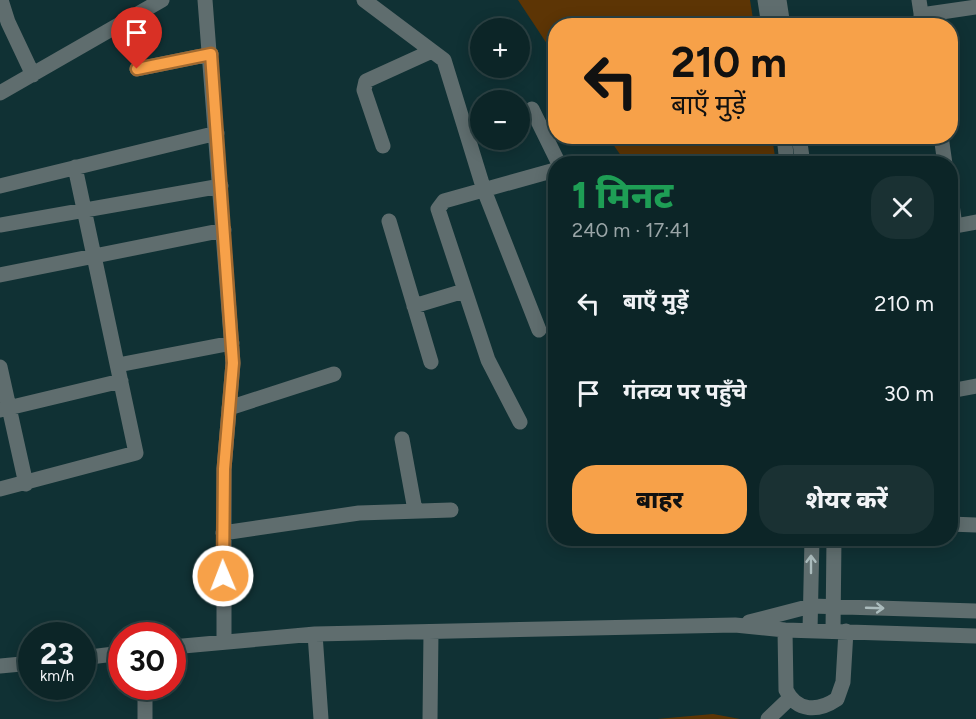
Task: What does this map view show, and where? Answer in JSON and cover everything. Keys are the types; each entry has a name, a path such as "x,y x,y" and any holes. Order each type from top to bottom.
{"street":[{"path":"1,0 8,22 33,75"},
{"path":"205,0 211,54 233,363 224,469 224,642"},
{"path":"765,0 767,18"},
{"path":"779,0 782,18"},
{"path":"0,93 160,1"},
{"path":"371,2 444,60 484,190 539,330"},
{"path":"921,13 976,7"},
{"path":"383,146 364,90 366,81 432,51"},
{"path":"137,69 211,54"},
{"path":"532,109 548,142"},
{"path":"0,186 217,133"},
{"path":"0,489 136,453 75,167"},
{"path":"520,422 488,360 438,209 444,201 548,172"},
{"path":"0,225 85,208 221,186"},
{"path":"389,221 431,362"},
{"path":"958,225 976,222"},
{"path":"0,275 224,231"},
{"path":"414,306 464,291"},
{"path":"118,365 232,343"},
{"path":"0,368 5,409 26,483"},
{"path":"230,408 334,374"},
{"path":"5,409 121,381"},
{"path":"958,389 976,386"},
{"path":"402,439 416,510"},
{"path":"223,533 359,513 451,510"},
{"path":"958,524 976,525"},
{"path":"810,631 812,546"},
{"path":"785,630 785,681 790,698 803,707 822,714 837,699 843,682 840,631 835,606 834,546"},
{"path":"735,625 787,614 811,606 976,612"},
{"path":"186,646 315,634 735,625 785,630 976,636"},
{"path":"430,719 431,632"},
{"path":"315,634 321,719"},
{"path":"0,666 18,664"},
{"path":"768,719 790,698"},
{"path":"145,700 145,719"}],"shaded area":[{"path":"518,0 750,0 753,18 548,18 548,45"},
{"path":"613,144 773,144 775,156 621,156"},
{"path":"713,714 740,719 657,719"}],"route":[{"path":"137,69 211,54 233,363 224,469 223,576"}]}
